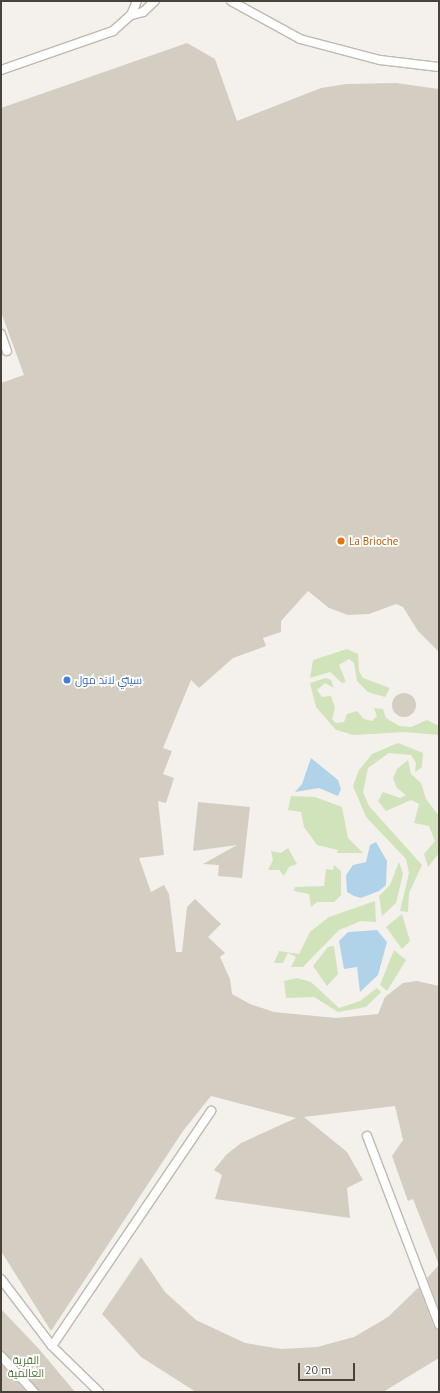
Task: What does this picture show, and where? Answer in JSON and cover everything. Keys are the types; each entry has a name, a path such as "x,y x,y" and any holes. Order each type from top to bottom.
{"lane":[{"path":"1,70 113,31 131,15 137,1"},
{"path":"131,15 143,12 155,1"},
{"path":"231,1 300,39 380,60 439,67"},
{"path":"1,334 7,351"},
{"path":"52,1346 211,1110"},
{"path":"367,1136 439,1325"},
{"path":"1,1279 52,1346 99,1392"},
{"path":"1,1356 34,1392"}],"green space":[{"path":"347,649 358,654 359,671 363,678 390,688 385,697 368,692 357,681 354,663 349,659 339,665 346,682 342,683 330,672 310,678 313,660"},
{"path":"326,678 331,680 334,688 325,683 317,690 322,697 331,696 335,708 332,719 336,723 344,722 347,714 357,711 364,719 372,721 377,716 374,708 383,709 386,718 399,726 411,727 427,720 439,726 439,735 405,732 354,735 336,730 316,707 310,683"},
{"path":"398,743 423,753 422,767 415,772 416,763 411,755 389,753 368,768 363,792 369,806 422,865 409,893 408,912 400,911 409,873 406,859 366,817 353,786 359,770 372,754"},
{"path":"408,760 411,774 421,783 426,799 439,816 439,853 428,867 424,854 435,841 429,826 414,823 419,804 411,800 386,811 378,801 383,792 400,798 406,795 397,788 393,778 397,769"},
{"path":"291,796 315,797 342,807 348,838 363,853 337,853 338,850 317,845 304,827 301,812 288,810"},
{"path":"288,848 297,864 289,867 284,876 279,870 268,870 273,860 271,851 281,853"},
{"path":"399,862 403,874 396,903 382,916 379,896 390,885"},
{"path":"334,865 341,871 341,895 334,902 317,902 311,907 309,894 294,891 295,887 324,886 326,869 333,870"},
{"path":"375,901 376,922 361,921 339,930 303,967 291,967 296,957 288,953 283,963 274,963 279,951 299,954 310,932 329,917"},
{"path":"402,914 410,941 402,949 386,927"},
{"path":"334,946 338,974 327,986 313,966 328,947"},
{"path":"394,950 406,960 387,991 380,985"},
{"path":"297,978 311,982 339,1008 360,1001 377,988 381,992 366,1007 338,1012 314,997 286,998 284,981"}],"water":[{"path":"311,758 338,780 341,789 338,796 319,788 295,792 302,784"},
{"path":"376,842 387,861 386,885 379,891 361,898 354,896 347,892 346,875 353,865 366,862 370,845"},
{"path":"377,930 387,942 378,975 360,992 357,967 344,969 339,941 348,932"}],"building":[{"name":"سيتي لاند مول","path":"187,43 215,59 237,121 321,88 346,84 396,83 439,89 439,652 418,631 403,607 396,604 369,614 348,615 329,608 308,591 281,621 281,632 263,638 266,646 233,658 199,688 191,680 163,748 172,751 163,774 174,778 166,803 158,801 164,855 139,858 151,892 164,885 169,894 176,952 182,952 187,907 195,899 221,924 208,937 225,953 220,957 230,979 232,994 250,1004 274,1012 336,1018 378,1014 385,997 403,983 417,981 439,986 439,1265 413,1199 408,1201 392,1156 403,1140 395,1106 304,1117 347,1152 363,1180 347,1188 350,1218 215,1199 222,1175 214,1170 226,1155 241,1143 296,1118 211,1096 183,1131 51,1331 1,1251 1,383 24,375 1,312 1,108"},
{"path":"404,693 413,696 416,705 413,714 404,717 395,714 392,705 395,696"},
{"path":"198,802 250,807 242,878 218,876 219,865 203,864 237,845 193,851"},
{"path":"141,1257 165,1292 196,1320 245,1343 281,1349 317,1347 354,1337 388,1317 419,1287 434,1327 439,1330 439,1358 383,1392 196,1392 141,1357 102,1314"},
{"path":"439,1265 439,1310 427,1278"},
{"name":"القرية العالمية","path":"1,1309 39,1349 75,1392 39,1392 1,1351"},
{"path":"1,1364 27,1392 1,1392"}],"place":[{"name":"La Brioche","path":"341,541"},
{"name":"سيتي لاند مول","path":"67,680"}]}
